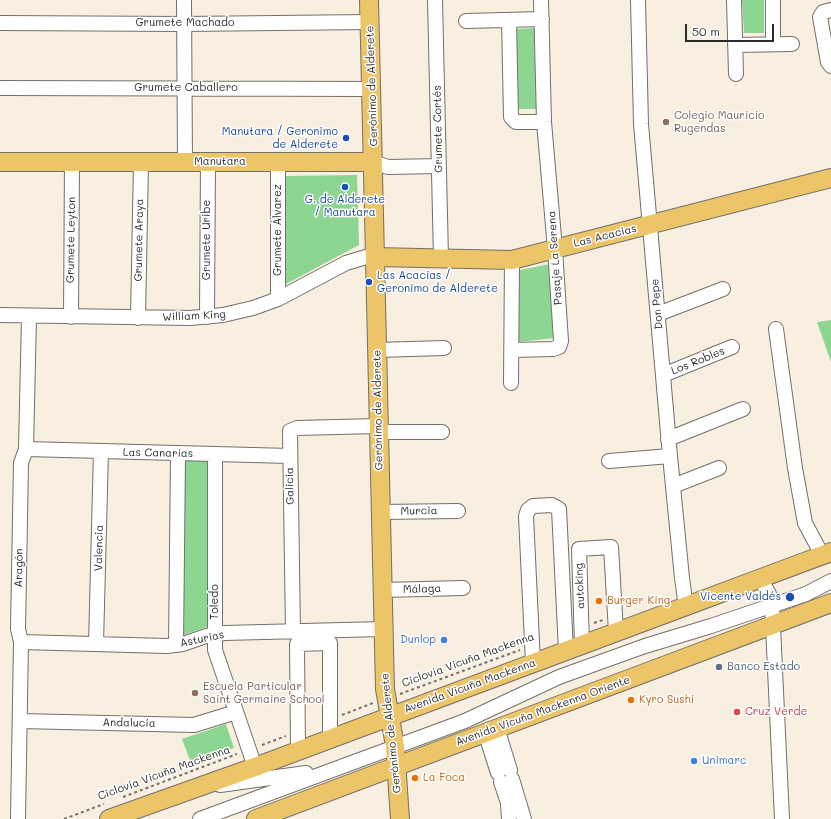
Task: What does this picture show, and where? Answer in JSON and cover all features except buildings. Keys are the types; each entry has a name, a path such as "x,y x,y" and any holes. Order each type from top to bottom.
{"main road":[{"name":"Gerónimo de Alderete","path":"369,0 383,629 386,698 397,766 400,819"},
{"name":"Manutara","path":"0,162 373,162"},
{"name":"Las Acacias","path":"375,257 512,260 831,178"},
{"name":"Avenida Vicuña Mackenna","path":"109,811 195,788 252,758 298,750 566,651 582,636 616,624 686,607 827,553"},
{"name":"Avenida Vicuña Mackenna Oriente","path":"256,819 831,603"}],"street":[{"path":"184,0 185,162"},
{"name":"Grumete Cortés","path":"435,0 441,258"},
{"name":"Pasaje La Serena","path":"512,350 553,349 559,346 561,341 544,122 541,0"},
{"name":"Don Pepe","path":"638,0 641,124 651,224 668,439 686,607"},
{"path":"734,0 736,74"},
{"path":"773,0 773,44"},
{"path":"831,10 823,12 820,17 828,62 831,66"},
{"path":"466,21 542,19"},
{"path":"510,20 511,117 519,122 544,122"},
{"name":"Grumete Machado","path":"0,23 184,24 370,22"},
{"path":"735,45 792,44"},
{"name":"Grumete Caballero","path":"0,88 372,89"},
{"name":"Grumete Leyton","path":"70,317 72,162"},
{"name":"Grumete Araya","path":"138,318 141,162"},
{"name":"Grumete Uribe","path":"207,318 208,162"},
{"name":"Grumete Álvarez","path":"278,162 278,299"},
{"name":"Manutara","path":"373,162 388,167 439,166"},
{"name":"William King","path":"0,315 207,318 239,312 278,299 346,263 366,257 375,257"},
{"path":"512,260 512,383"},
{"path":"658,314 723,289"},
{"name":"Aragón","path":"18,819 22,642 18,629 21,463 26,449 29,316"},
{"path":"776,329 795,468 805,523 827,553"},
{"name":"Los Robles","path":"663,375 732,347"},
{"path":"377,350 444,348"},
{"path":"668,439 743,409"},
{"name":"Galicia","path":"293,632 289,433 294,428 378,429"},
{"path":"378,429 442,432"},
{"name":"Las Canarias","path":"26,449 290,456"},
{"name":"Valencia","path":"96,644 101,451"},
{"path":"176,645 178,453"},
{"name":"Toledo","path":"215,454 215,634 217,656 252,758"},
{"path":"609,461 670,456"},
{"path":"673,486 719,468"},
{"path":"533,663 526,516 528,510 533,506 552,506 559,508 566,651"},
{"name":"Murcia","path":"380,512 458,511"},
{"name":"autoking","path":"582,636 579,549 611,547 616,624"},
{"path":"760,578 769,594 772,605 782,819"},
{"path":"806,594 831,581"},
{"name":"Málaga","path":"382,590 462,588"},
{"path":"200,819 481,715 559,677 645,646 711,626 806,594 831,588"},
{"name":"Asturias","path":"22,642 176,645 215,634 383,629"},
{"path":"298,750 297,644 330,643 330,738"},
{"name":"Andalucía","path":"20,721 194,725 236,712"},
{"path":"491,730 505,776 524,819"},
{"path":"195,788 330,770"},
{"path":"505,776 508,819"}],"path":[{"path":"582,636 616,624"},
{"name":"Ciclovía Vicuña Mackenna","path":"331,719 532,645"},
{"name":"Ciclovía Vicuña Mackenna","path":"116,800 252,758 298,732"},
{"name":"Ciclovía Vicuña Mackenna","path":"64,819 109,811"}],"green space":[{"path":"742,0 764,0 764,33 744,33"},
{"path":"534,28 536,109 516,109 515,29"},
{"path":"357,175 359,245 286,284 285,176"},
{"path":"550,264 555,338 518,342 515,271"},
{"path":"831,320 831,362 817,322"},
{"path":"182,457 210,459 209,626 181,636"},
{"path":"226,724 234,748 191,763 182,739"}],"place":[{"name":"Colegio Mauricio Rugendas","path":"666,122"},
{"name":"Manutara / Geronimo de Alderete","path":"346,138"},
{"name":"G. de Alderete / Manutara","path":"345,187"},
{"name":"Las Acacias / Geronimo de Alderete","path":"369,282"},
{"name":"Vicente Valdés","path":"790,597"},
{"name":"Burger King","path":"599,601"},
{"name":"Dunlop","path":"444,640"},
{"name":"Banco Estado","path":"719,667"},
{"name":"Escuela Particular Saint Germaine School","path":"195,693"},
{"name":"Kyro Sushi","path":"631,700"},
{"name":"Cruz Verde","path":"737,712"},
{"name":"Unimarc","path":"694,761"},
{"name":"La Foca","path":"415,778"}]}
